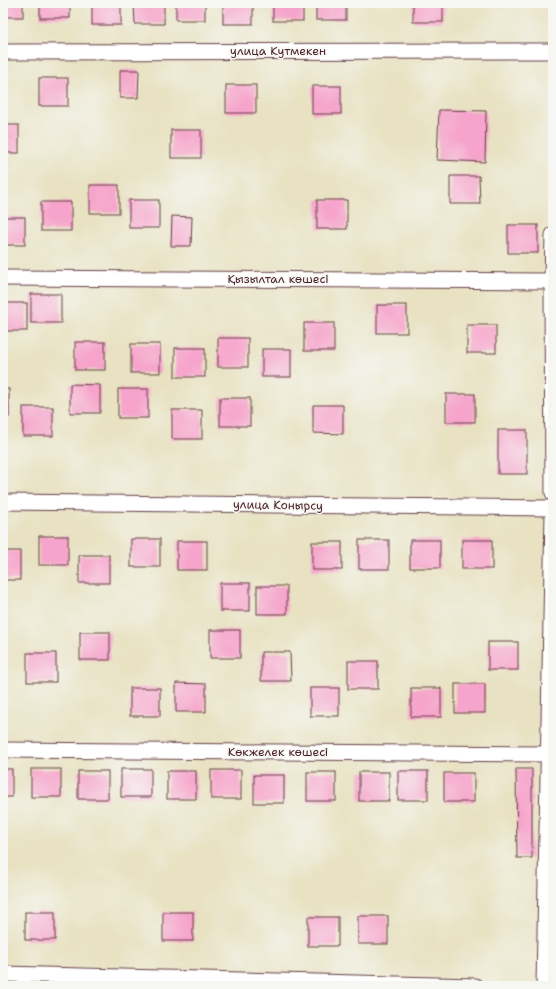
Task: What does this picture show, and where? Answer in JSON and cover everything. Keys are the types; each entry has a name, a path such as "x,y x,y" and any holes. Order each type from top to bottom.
{"street":[{"name":"улица Кутмекен","path":"3,52 553,51"},
{"path":"553,235 553,493"},
{"name":"Қызылтал көшесі","path":"3,278 552,281"},
{"name":"улица Конырсу","path":"3,502 553,508"},
{"path":"544,986 551,754 553,513"},
{"name":"Көкжелек көшесі","path":"3,750 551,754"},
{"path":"3,974 475,986"}],"building":[{"path":"3,3 23,3 23,17 3,17"},
{"path":"40,3 70,3 70,18 40,18"},
{"path":"92,3 121,3 121,25 92,25"},
{"path":"134,3 164,3 164,24 135,24"},
{"path":"176,3 205,3 205,20 176,20"},
{"path":"223,3 253,3 253,24 223,24"},
{"path":"273,3 303,3 303,21 273,21"},
{"path":"316,3 346,3 346,20 316,20"},
{"path":"413,3 443,3 443,22 413,22"},
{"path":"120,70 139,70 138,98 120,98"},
{"path":"39,78 68,78 68,106 39,106"},
{"path":"226,85 256,85 256,113 226,113"},
{"path":"312,86 341,86 341,114 312,114"},
{"path":"439,110 486,111 485,162 437,160"},
{"path":"3,125 19,125 19,153 3,153"},
{"path":"171,130 201,130 201,158 171,158"},
{"path":"450,176 479,176 480,204 450,204"},
{"path":"90,185 119,185 119,213 90,213"},
{"path":"129,200 159,200 159,228 129,228"},
{"path":"317,200 347,200 347,229 317,229"},
{"path":"41,202 71,202 71,231 41,231"},
{"path":"172,216 192,217 191,246 171,246"},
{"path":"3,217 25,217 25,245 3,245"},
{"path":"508,225 538,225 538,253 508,253"},
{"path":"31,294 61,294 61,323 31,323"},
{"path":"3,303 27,303 27,331 3,331"},
{"path":"377,305 407,305 407,333 377,333"},
{"path":"304,323 334,323 334,351 304,351"},
{"path":"467,325 496,325 496,353 467,353"},
{"path":"218,338 248,338 248,367 218,367"},
{"path":"75,342 105,342 105,370 75,370"},
{"path":"131,344 160,344 160,373 131,373"},
{"path":"175,348 205,348 205,377 175,377"},
{"path":"262,349 291,349 291,377 262,377"},
{"path":"70,384 100,385 100,413 70,413"},
{"path":"3,389 9,389 9,417 3,417"},
{"path":"118,389 148,389 148,418 118,418"},
{"path":"446,394 475,394 475,422 446,422"},
{"path":"220,398 250,398 250,426 220,426"},
{"path":"313,405 343,405 343,434 313,433"},
{"path":"23,407 53,407 53,436 23,436"},
{"path":"172,410 202,410 202,439 172,439"},
{"path":"498,430 527,430 527,474 498,474"},
{"path":"39,536 68,536 68,565 39,565"},
{"path":"131,539 160,539 160,567 131,567"},
{"path":"359,540 389,540 389,569 359,569"},
{"path":"410,540 440,540 440,568 410,568"},
{"path":"462,540 492,540 492,569 462,569"},
{"path":"177,541 207,541 207,570 177,570"},
{"path":"312,542 342,542 342,570 312,570"},
{"path":"3,551 20,551 20,580 3,580"},
{"path":"79,555 109,555 109,583 79,583"},
{"path":"220,583 250,583 250,611 220,611"},
{"path":"257,586 287,586 287,614 257,614"},
{"path":"210,630 240,630 240,658 210,658"},
{"path":"80,632 110,632 110,660 80,660"},
{"path":"488,642 518,642 518,670 488,670"},
{"path":"261,652 290,652 291,681 261,681"},
{"path":"27,653 56,653 56,682 27,682"},
{"path":"348,661 378,661 378,689 348,689"},
{"path":"176,683 206,684 206,712 176,712"},
{"path":"455,684 485,684 485,713 455,713"},
{"path":"130,688 160,688 160,716 130,716"},
{"path":"310,688 339,688 339,716 310,716"},
{"path":"411,688 441,688 441,717 411,717"},
{"path":"3,769 12,769 12,797 3,797"},
{"path":"31,769 61,769 61,797 31,797"},
{"path":"121,769 151,769 151,797 121,797"},
{"path":"516,769 532,769 532,858 517,858"},
{"path":"211,770 241,770 241,799 211,799"},
{"path":"78,771 108,771 108,799 78,799"},
{"path":"167,771 196,771 196,799 167,799"},
{"path":"398,771 428,771 428,800 398,800"},
{"path":"307,772 336,772 336,801 307,801"},
{"path":"359,772 389,772 389,801 359,801"},
{"path":"444,773 474,773 474,802 444,802"},
{"path":"254,775 284,775 284,803 254,803"},
{"path":"25,912 55,912 55,940 25,940"},
{"path":"163,912 193,912 193,941 163,941"},
{"path":"358,916 388,916 388,944 358,944"},
{"path":"308,917 338,917 338,946 308,946"}]}
